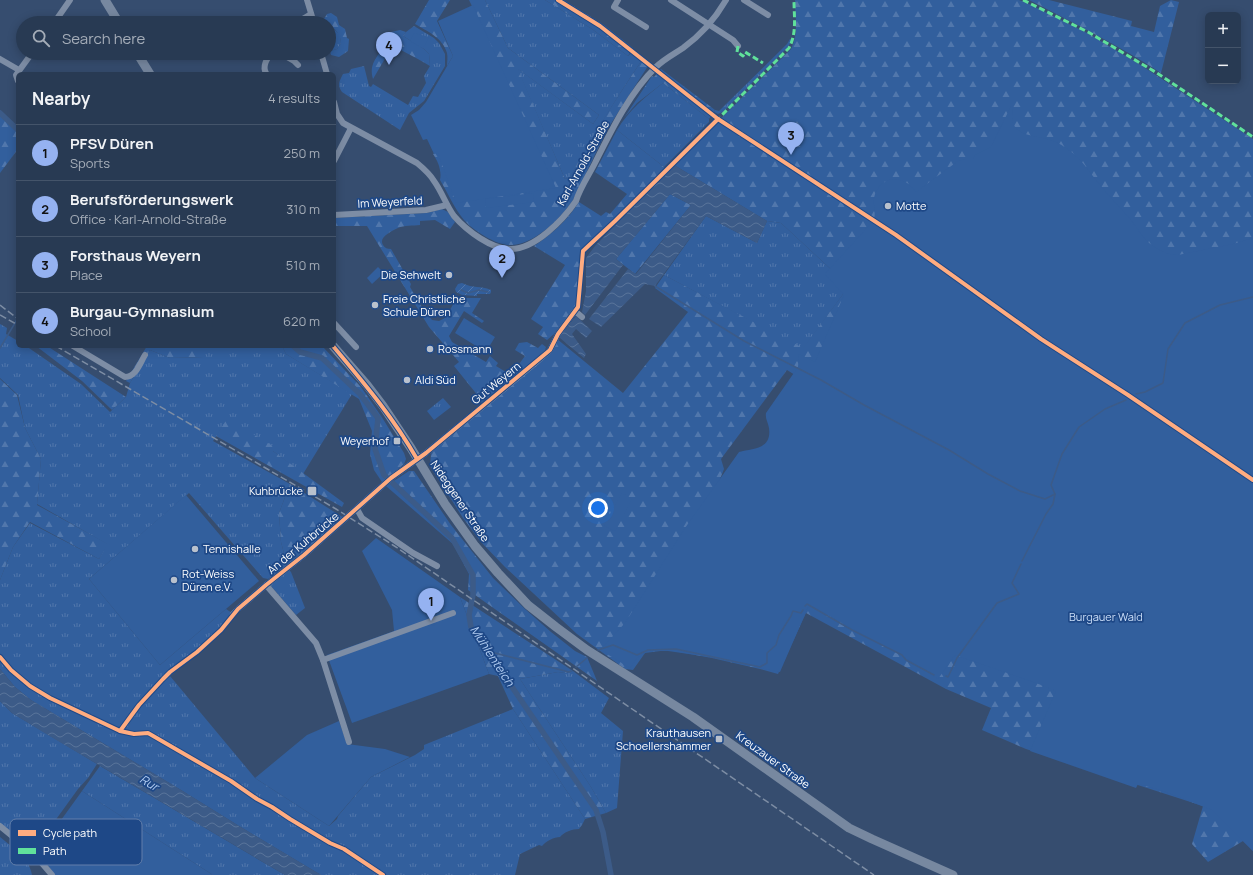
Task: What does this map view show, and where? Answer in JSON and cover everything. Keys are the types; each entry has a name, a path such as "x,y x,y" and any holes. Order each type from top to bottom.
{"main road":[{"path":"104,0 114,16"},
{"path":"141,60 149,72"},
{"name":"Nideggener Straße","path":"335,348 383,406 445,504 466,534 498,574 528,605 587,650"},
{"name":"Kreuzauer Straße","path":"587,650 693,717 849,828 872,840 953,875"}],"street":[{"path":"59,16 70,0"},
{"path":"307,0 311,14 308,16"},
{"path":"671,0 733,40 738,46"},
{"name":"Karl-Arnold-Straße","path":"336,107 343,123 417,163 434,181 447,205 460,222 469,230 495,246 502,249 512,250 530,244 546,234 559,222 576,201 627,105 650,74 660,63 690,43 700,34 726,0"},
{"path":"744,0 768,15"},
{"path":"615,1 614,7 646,27"},
{"path":"0,59 19,70 27,60"},
{"path":"266,72 264,68 268,60"},
{"path":"292,60 298,65"},
{"path":"323,60 326,72"},
{"path":"336,157 351,128"},
{"name":"Im Weyerfeld","path":"336,215 426,210 447,205"},
{"name":"Gut Weyern","path":"417,459 502,391 550,350 558,334 575,311 582,317"},
{"path":"336,325 356,346"},
{"path":"76,348 125,377 130,377 132,375 144,355"},
{"name":"An der Kuhbrücke","path":"233,614 266,585 304,555 391,478 417,459"},
{"path":"357,509 362,518 414,553 437,566"},
{"name":"An der Kuhbrücke","path":"266,585 316,643 323,660 349,742"},
{"path":"323,660 453,613"},
{"path":"0,826 10,834"},
{"path":"43,865 52,875"}],"green space":[{"path":"429,0 450,0 437,21 453,56 447,66 447,53 442,43 429,32 415,24"},
{"path":"469,0 485,0 508,48 599,115 593,124 518,69 565,179 570,177 604,118 642,60 648,66 607,130 573,200 547,229 521,244 505,245 499,243 489,239 466,223 457,211 440,180 439,166 433,154 438,152 472,6"},
{"path":"485,0 545,0 592,29 628,56 631,53 642,60 604,118 570,177 565,179 517,68 593,124 599,115 508,48"},
{"path":"545,0 564,0 604,25 633,48 628,56 592,29"},
{"name":"Burgauer Wald","path":"795,0 1019,0 1087,33 1139,64 1253,139 1253,851 1243,841 1208,862 1192,844 1203,806 1026,749 982,730 991,708 946,689 806,613 778,674 712,658 668,650 645,653 633,670 625,669 577,634 505,567 481,542 463,518 430,466 431,454 436,446 533,368 557,339 623,393 688,312 655,288 664,275 803,348 849,286 781,223 767,221 674,165 791,49 796,31","holes":["787,370 982,491 720,479 724,469 721,459"]},
{"path":"1029,0 1049,0 1132,21 1131,26 1154,32 1160,6 1171,0 1179,2 1161,73 1112,44"},
{"path":"473,5 556,188 456,203 438,153 434,154 427,139 423,140 411,115 419,110 426,102 453,56 438,21"},
{"path":"331,13 336,16 326,16"},
{"path":"336,16 339,25 345,29 347,38 349,39 348,51 339,57 336,56 336,49 341,43 339,35 336,31"},
{"path":"414,26 434,38 439,43 445,54 445,66 424,101 409,113 400,130 342,92 339,87 339,83 343,74 349,73 351,69 364,66 369,86 371,87 373,84 408,105 413,96 418,97 426,83 424,76 430,66 429,54 424,49 403,36"},
{"path":"400,30 406,32 403,36 424,49 429,54 430,66 385,41 391,32"},
{"path":"336,31 340,35 341,43 337,49"},
{"path":"414,33 429,37 422,48 410,41"},
{"path":"790,39 792,40 788,47 723,112 718,114 714,112 715,110 719,111 787,44"},
{"path":"384,46 390,50 373,79 373,65"},
{"path":"661,69 715,110 709,119 663,83 637,103 624,118 652,76 654,77"},
{"path":"663,83 709,119 709,122 664,167 617,130 632,110"},
{"name":"Burgauer Wald","path":"1011,106 1013,108 1012,118 1014,126 1025,134 1056,142 1073,153 1082,162 1101,187 1128,216 1143,237 1159,250 1178,255 1233,244 1253,238 1253,851 1212,810 1160,790 1138,784 1136,788 1030,751 1056,691 955,655 938,679 904,657 809,605 780,672 723,659 668,651 648,651 637,658 630,668 601,649 625,623 685,528 739,452 760,447 767,440 769,428 766,413 798,367 799,354 815,362 844,295 825,274 874,220 874,198 878,188 886,181 896,179 902,180 911,186 916,192 958,161 973,159 975,155 991,147"},
{"path":"0,110 16,126 16,152 0,173"},
{"path":"617,130 664,168 601,234 580,252 576,305 554,334 547,340 538,334 543,327 531,319 565,265 534,246 559,227 579,202 601,216 606,212 610,214 627,194 595,172"},
{"path":"533,193 534,202 486,208 485,199"},
{"path":"670,194 691,205 635,274 616,259"},
{"path":"442,209 448,212 455,222 450,229 435,220 420,221 420,225 400,227 389,233 382,239 382,242 386,248 391,249 411,284 410,287 423,309 432,320 439,321 445,318 457,298 481,298 472,313 484,321 482,323 464,311 449,336 452,342 486,362 490,356 498,363 496,366 511,375 525,356 515,350 519,343 527,342 538,348 542,344 546,347 545,350 529,365 481,403 477,402 479,397 454,366 459,362 429,327 367,226 336,226 336,218 427,213"},
{"path":"706,216 757,243 767,221 781,223 849,286 803,349 664,275"},
{"path":"378,267 384,273 372,284 367,278"},
{"path":"462,283 491,290 491,292 490,294 477,294 477,296 462,295 456,292 455,289 458,284"},
{"path":"464,318 495,337 486,352 455,333"},
{"path":"0,324 7,328 6,334 16,340 16,348 29,348 81,384 110,412 126,397 130,383 150,350 170,358 204,357 204,348 283,348 286,354 352,394 303,474 273,451 227,420 213,441 290,484 279,513 281,542 287,565 268,579 263,578 189,493 89,579 160,665 226,609 235,615 222,631 170,676 255,778 329,826 337,819 371,777 415,755 424,749 424,745 513,709 585,819 579,829 568,831 560,837 548,841 542,846 539,845 520,854 515,875 321,875 31,700 15,687 0,669 0,580 13,547 30,523 99,559 107,544 37,504 41,459 25,428 18,395 0,378"},
{"path":"39,348 50,348 126,397 112,410 82,381"},
{"path":"146,348 204,348 204,357 170,358 150,350 130,383 126,381"},
{"path":"283,348 324,348 361,387 404,453 406,459 404,464 382,482 374,470 370,454 372,431 359,399 286,354"},
{"path":"0,379 17,395 25,428 41,459 37,505 108,544 99,559 30,522 13,547 0,580"},
{"path":"443,398 451,407 434,420 427,411"},
{"path":"227,419 273,446 273,451 344,503 342,507 216,436"},
{"path":"409,471 414,471 451,525 493,578 551,632 575,651 587,657 597,681 468,590 469,574 453,544 386,486"},
{"path":"290,484 344,518 287,565 281,542 279,513"},
{"path":"622,493 632,499 615,531 604,526 607,519 601,516 599,519 593,515 596,509 594,507 595,506 610,514"},
{"name":"Rot-Weiss Düren e.V.","path":"186,495 259,581 160,665 89,579"},
{"path":"376,538 460,597 489,674 352,723 327,655 394,631 392,610 362,551"},
{"path":"289,570 305,608 296,615 271,586 273,582"},
{"path":"460,597 573,671 565,673 558,672 520,679 591,787 606,813 585,819 513,709 498,676 489,674"},
{"path":"573,671 609,698 601,713 623,731 617,808 606,813 591,787 520,679 558,672 565,673"},
{"path":"0,701 12,713 97,764 56,819 10,819 10,831 0,823"},
{"path":"339,721 347,744 385,749 410,757 371,777 329,826 255,778 307,735"},
{"path":"100,766 285,875 213,875 142,829 142,819 126,819 82,791"},
{"path":"82,791 126,819 62,819"},
{"path":"142,829 213,875 55,875 48,865 142,865"},
{"path":"0,837 10,845 10,865 29,865 32,875 0,875"}],"water":[{"path":"674,165 767,221 757,243 706,216 655,286 645,284 601,327 589,319 628,269 636,274 691,205 670,194 616,259 623,265 585,315 582,312 586,291 586,258 595,246"},
{"path":"576,316 592,331 586,338 576,329 572,334 586,354 584,358 560,338"},
{"name":"Rur","path":"0,669 15,687 31,700 321,875 285,875 12,713 0,701"}],"waterway":[{"name":"Mühlenteich","path":"0,113 16,128"},
{"path":"655,286 744,341 821,380 864,405 949,450 988,474 1020,491 1045,499 1055,494"},
{"path":"461,290 468,293 479,290 488,292"},
{"path":"1136,394 1145,392 1163,383 1168,349 1185,323 1220,305 1253,297"},
{"path":"0,348 16,321"},
{"name":"Mühlenteich","path":"295,348 300,352 322,358 360,394 378,418 375,449 384,475 452,538 473,575 473,595 469,615 471,627 596,810 603,832 611,875"},
{"path":"1022,561 1046,514 1053,504 1055,494 1051,485 1062,454 1079,427 1105,409 1126,400"},
{"path":"946,676 948,677 957,658 997,603 1019,594 1012,583 1021,564"},
{"path":"805,606 807,604 852,630 902,655 906,660 934,675"},
{"path":"598,650 613,645 637,655 648,650 676,649 760,667 767,663 767,653 776,645 779,635 793,611 801,613 803,610"},
{"path":"487,651 569,672 571,671"},
{"path":"576,667 587,658"}],"railway":[{"path":"0,305 16,317"},
{"path":"0,315 16,324"},
{"path":"59,348 336,509 396,547 874,875"}],"marked path":[{"path":"716,121 789,48 794,31 794,0"},
{"path":"1023,0 1088,32 1157,73 1253,137"},
{"path":"738,46 737,52 743,56 745,52 763,63"}],"cycle path":[{"path":"558,0 600,26 718,119 896,235 1041,339 1128,395 1253,480"},
{"path":"120,731 139,705 163,679 197,652 221,630 238,609 304,555 391,478 426,453 550,350 558,334 578,307 583,251 718,119"},
{"path":"335,348 388,415 417,459"},
{"path":"0,657 11,670 30,686 50,698 120,731 134,734 148,733 231,781 257,799 330,843 344,849 383,875"}],"place":[{"name":"Burgau-Gymnasium","path":"389,65"},
{"name":"Forsthaus Weyern","path":"791,155"},
{"name":"Motte","path":"888,206"},
{"name":"Die Sehwelt","path":"449,275"},
{"name":"Berufsförderungswerk","path":"502,278"},
{"name":"Freie Christliche Schule Düren","path":"375,305"},
{"name":"Rossmann","path":"430,349"},
{"name":"Aldi Süd","path":"407,380"},
{"name":"Weyerhof","path":"397,441"},
{"name":"Kuhbrücke","path":"312,491"},
{"name":"Tennishalle","path":"195,549"},
{"name":"Rot-Weiss Düren e.V.","path":"174,580"},
{"name":"PFSV Düren","path":"431,621"},
{"name":"Krauthausen Schoellershammer","path":"719,739"}]}
